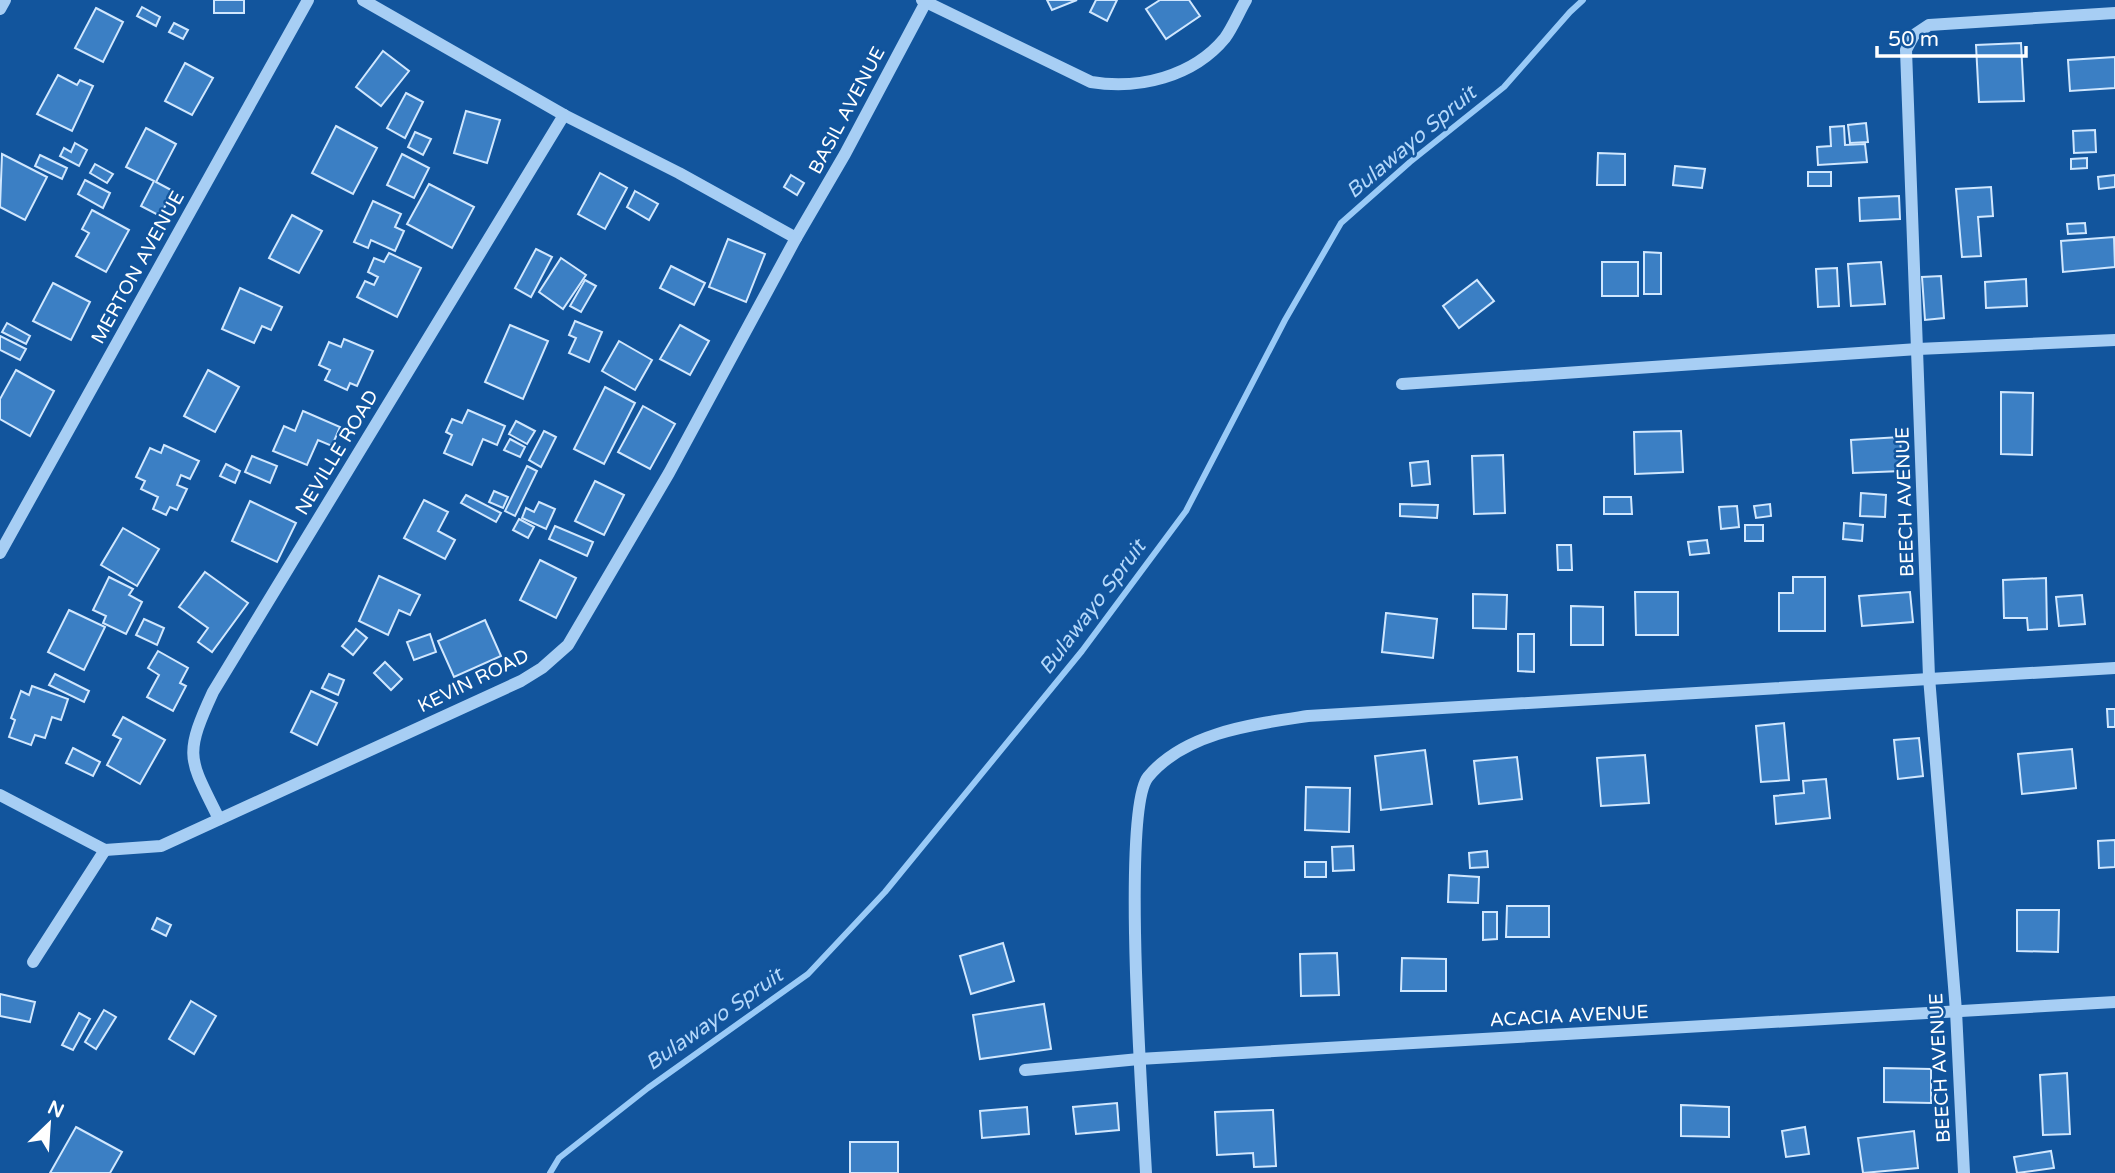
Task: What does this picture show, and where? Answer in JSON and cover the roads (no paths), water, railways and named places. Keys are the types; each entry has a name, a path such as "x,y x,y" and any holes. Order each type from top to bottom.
{"street":[{"path":"0,9 5,0"},
{"name":"MERTON AVENUE","path":"0,553 308,0"},
{"path":"363,0 564,115 679,173 796,238"},
{"path":"925,1 1091,82 1106,85 1153,81 1195,64 1226,37 1246,0"},
{"name":"BASIL AVENUE","path":"796,238 845,154 925,1"},
{"name":"BEECH AVENUE","path":"1964,1173 1956,1011 1928,677 1906,50 1914,35 1929,25 2115,13"},
{"name":"NEVILLE ROAD","path":"219,819 195,770 192,751 197,728 213,692 564,115"},
{"name":"KEVIN ROAD","path":"105,850 161,846 521,681 542,668 568,645 669,473 796,238"},
{"path":"1402,384 1918,349 2115,340"},
{"path":"1146,1173 1139,1059 1135,893 1139,798 1147,779 1171,755 1236,727 1308,716 1928,677 2115,668"},
{"path":"0,795 105,850 33,962"},
{"name":"ACACIA AVENUE","path":"1025,1070 1139,1059 2115,1002"}],"waterway":[{"name":"Bulawayo Spruit","path":"550,1173 559,1158 648,1088 808,974 885,892 1082,651 1186,511 1285,320 1341,223 1410,162 1504,87 1583,0"}]}
